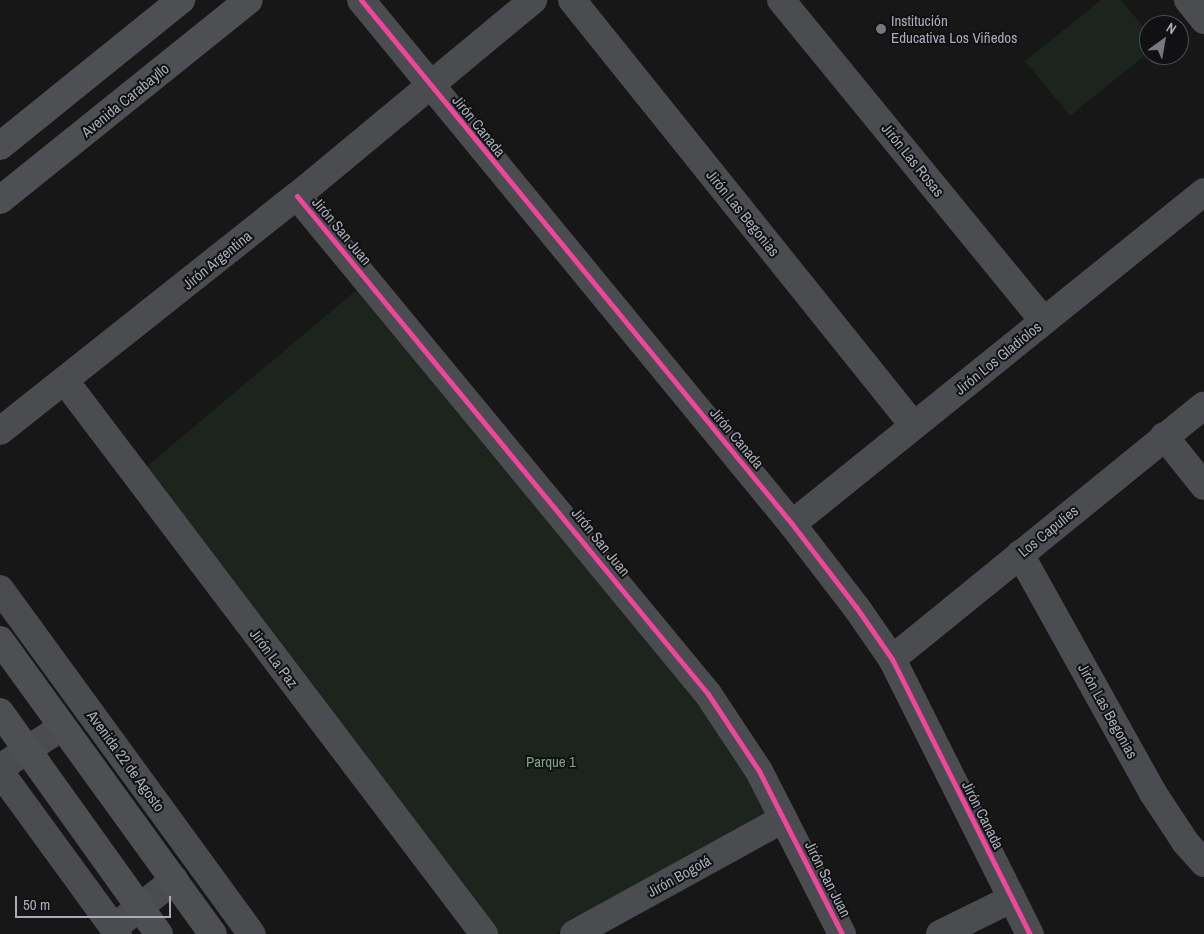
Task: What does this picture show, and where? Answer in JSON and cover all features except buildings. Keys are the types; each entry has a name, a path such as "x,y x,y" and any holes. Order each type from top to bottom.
{"main road":[{"path":"0,146 181,0"},
{"name":"Avenida Carabayllo","path":"0,200 249,0"},
{"path":"0,640 213,934"},
{"path":"0,712 159,934"}],"street":[{"name":"Jirón Canada","path":"361,0 792,524 892,659 1030,934"},
{"name":"Jirón Argentina","path":"0,431 297,196 533,0"},
{"name":"Jirón Las Begonias","path":"572,0 914,426"},
{"path":"1188,0 1204,20"},
{"name":"Jirón Las Rosas","path":"789,3 1044,321"},
{"name":"Jirón Los Gladiolos","path":"792,524 1204,192"},
{"name":"Jirón San Juan","path":"297,196 708,694 760,771 842,934"},
{"name":"Jirón La Paz","path":"65,381 484,934"},
{"name":"Los Capulies","path":"892,659 1204,404"},
{"path":"1164,436 1204,486"},
{"name":"Jirón Las Begonias","path":"1020,554 1153,793 1186,843 1204,864"},
{"name":"Avenida 22 de Agosto","path":"0,589 252,934"},
{"path":"62,727 0,770 113,932 140,907 174,880"},
{"name":"Jirón Bogotá","path":"574,934 783,819"},
{"path":"940,934 1012,899"}],"green space":[{"path":"1101,0 1121,0 1139,22 1139,60 1070,116 1025,61"},
{"name":"Parque 1","path":"359,288 698,701 769,804 766,816 556,934 489,934 146,467"}],"cycle path":[{"path":"361,0 792,524 856,607 892,659 1030,934"},
{"path":"297,196 708,694 759,771 842,934"}],"place":[{"name":"Institución Educativa Los Viñedos","path":"881,29"}]}
